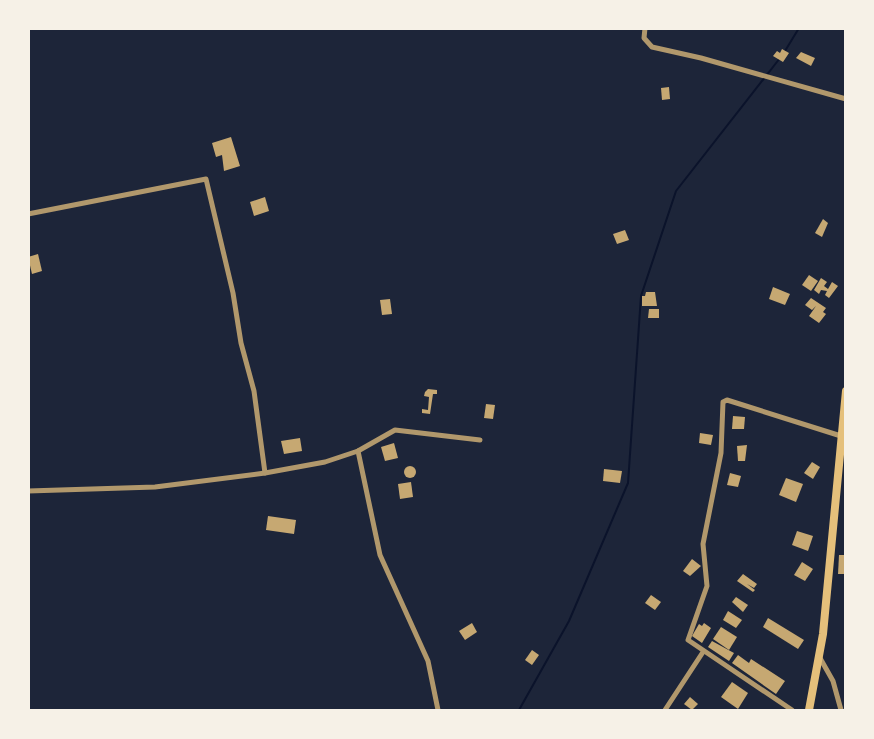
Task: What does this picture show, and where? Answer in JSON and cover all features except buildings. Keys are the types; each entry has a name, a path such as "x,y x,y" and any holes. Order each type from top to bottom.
{"highway":[{"path":"809,711 820,658 846,391"}],"street":[{"path":"645,28 644,38 652,47 701,58 846,99"},
{"path":"28,214 206,179 233,293 240,343 254,391 265,473"},
{"path":"792,711 690,643 687,638 701,609 707,586 703,544 721,453 723,402 726,400 841,436"},
{"path":"28,491 155,487 265,473 326,462 358,451 395,430 480,440"},
{"path":"358,451 380,555 428,662 438,711"},
{"path":"665,711 703,652"},
{"path":"820,658 831,675 841,711"}],"shaded area":[{"path":"28,29 845,29 845,710 29,710"}],"waterway":[{"path":"785,51 799,28"},
{"path":"519,710 569,621 628,483 641,296 676,191 780,58"}]}
